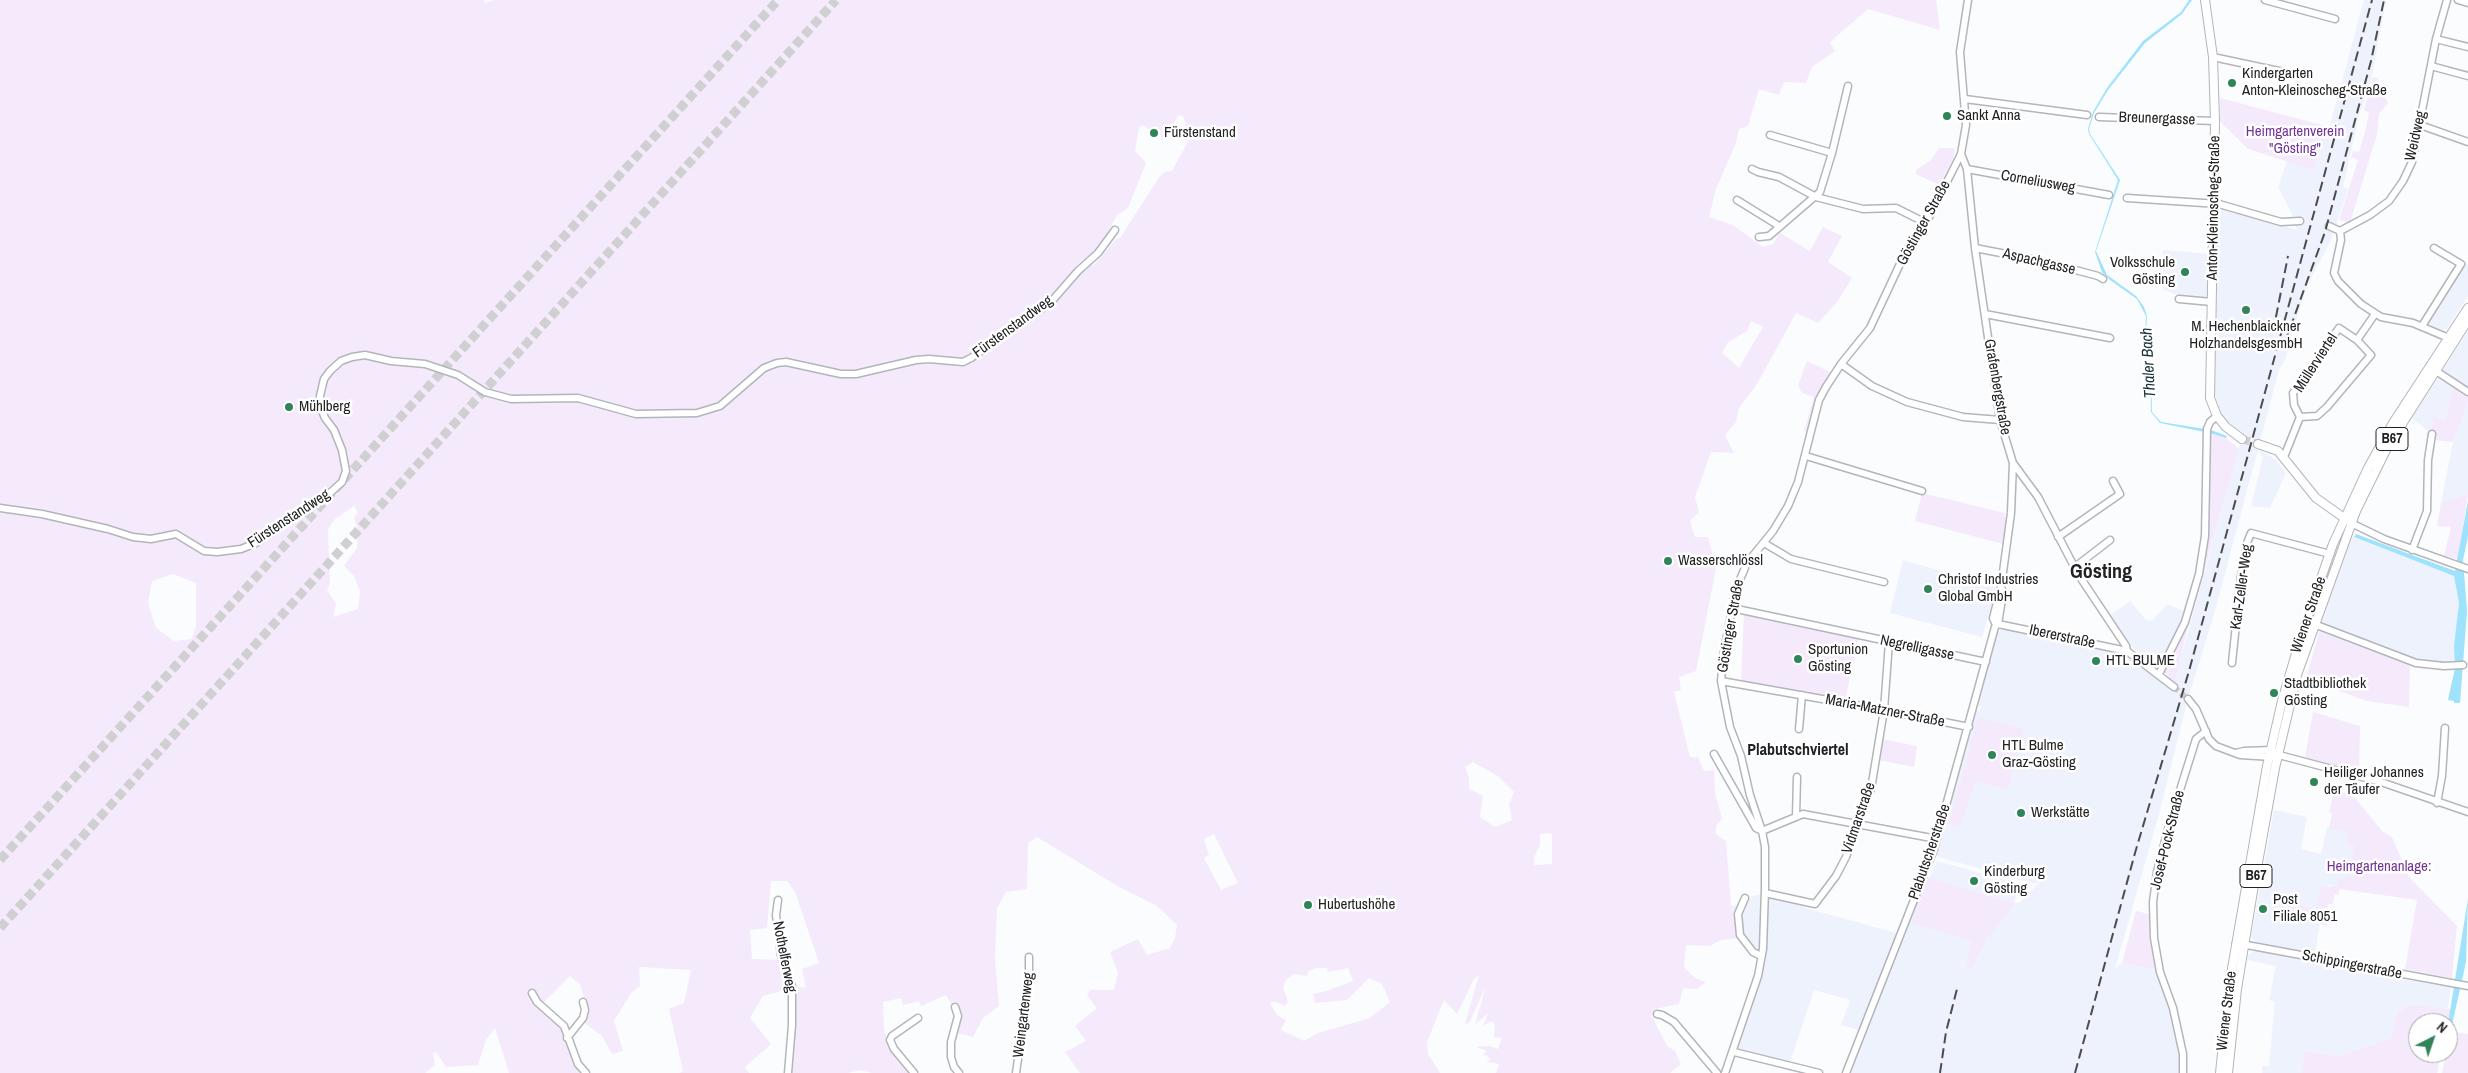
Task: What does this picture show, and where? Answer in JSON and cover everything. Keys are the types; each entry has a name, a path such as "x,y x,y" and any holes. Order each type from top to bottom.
{"main road":[{"name":"Anton-Kleinoscheg-Straße","path":"2205,0 2213,57 2215,121 2210,398 2219,419"},
{"name":"Wiener Straße","path":"2220,1073 2236,942 2294,659 2330,554 2388,446 2436,371 2468,308"},
{"name":"Wiener Straße","path":"2228,1073 2237,989 2274,754 2293,688 2348,521 2380,444 2451,339 2468,320"},
{"path":"2219,419 2242,439"},
{"path":"2258,444 2271,448 2284,457 2316,498 2348,521"}],"street":[{"name":"Göstinger Straße","path":"1725,1073 1751,1001 1762,956 1765,893 1765,847 1762,832 1750,795 1741,756 1730,727 1721,682 1732,608 1740,574 1764,543 1788,506 1806,456 1820,400 1831,377 1870,328 1907,248 1926,223 1961,154 1966,125 1960,52 1968,0"},
{"path":"2265,0 2335,20"},
{"name":"Weidweg","path":"2340,231 2370,215 2388,201 2403,181 2412,162 2436,39 2448,0"},
{"path":"2458,0 2468,3"},
{"path":"2436,39 2468,47"},
{"path":"2213,57 2288,73"},
{"path":"2430,66 2468,76"},
{"path":"1759,237 1768,236 1820,192 1832,154 1848,86"},
{"path":"1964,99 2087,115"},
{"name":"Breunergasse","path":"2100,116 2215,121"},
{"path":"2420,125 2468,142"},
{"path":"1770,135 1832,154"},
{"name":"Grafenbergstraße","path":"1961,154 1967,169 1975,248 2000,420 2013,463 2038,497 2075,567 2126,646 2127,651"},
{"path":"1752,168 1758,172 1779,177 1816,197 1863,209 1896,208 1926,223"},
{"name":"Corneliusweg","path":"1967,169 2109,195"},
{"path":"2127,198 2214,204 2280,222 2300,220"},
{"path":"1737,200 1779,226"},
{"path":"2329,226 2340,231 2341,240 2334,273 2346,289 2374,314 2422,326 2451,339"},
{"name":"Fürstenstandweg","path":"0,508 42,514 108,528 133,537 151,539 176,534 204,551 241,549 256,543 331,492 342,482 346,471 342,450 337,434 323,412 320,396 324,379 341,361 365,355 391,361 424,364 458,375 485,392 511,399 578,398 636,414 697,413 720,406 764,368 777,363 786,362 820,371 856,374 916,360 930,359 962,362 971,358 1051,302 1078,271 1098,253 1115,230"},
{"name":"Aspachgasse","path":"1975,248 2042,261 2098,276 2103,280"},
{"path":"2422,326 2461,264 2434,248"},
{"path":"2179,299 2212,302"},
{"name":"Grafenbergstraße","path":"1985,314 2110,338"},
{"name":"Müllerviertel","path":"2356,340 2374,314"},
{"name":"Müllerviertel","path":"2284,457 2300,417 2294,405 2293,393 2320,351 2339,328 2356,340 2371,355 2327,408 2317,416 2300,417"},
{"path":"1841,364 1872,386 1906,401 1963,417 2000,420"},
{"path":"2436,371 2468,392"},
{"path":"2159,674 2184,622 2200,567 2205,536 2207,431 2210,422 2219,419"},
{"path":"2412,550 2427,511 2428,460 2432,434"},
{"path":"1806,456 1922,491"},
{"name":"Plabutscherstraße","path":"1846,1073 1937,839 1969,728 1997,624 1993,618 2001,587 2013,490 2013,463"},
{"path":"2058,537 2120,494 2113,481"},
{"path":"2348,521 2365,531 2412,550 2466,568"},
{"name":"Karl-Zeller-Weg","path":"2232,663 2241,576 2247,543 2251,533 2330,554"},
{"path":"2075,567 2110,540"},
{"path":"1764,543 1791,559 1884,582"},
{"name":"Negrelligasse","path":"1732,608 1986,662"},
{"name":"Ibererstraße","path":"1997,624 2127,651 2174,687"},
{"name":"Wiener Straße","path":"2314,624 2416,663 2453,666 2463,664"},
{"name":"Vidmarstraße","path":"1765,893 1815,904 1836,876 1860,823 1871,789 1884,710 1889,642"},
{"name":"Maria-Matzner-Straße","path":"1721,682 1884,710 1969,728"},
{"path":"1799,729 1802,695"},
{"path":"2188,699 2198,712 2206,731 2216,746 2236,753 2274,754 2384,784 2468,812"},
{"path":"2437,803 2442,776 2445,728"},
{"name":"Josef-Pock-Straße","path":"2183,1073 2183,1054 2173,1008 2160,972 2154,938 2153,902 2157,872 2173,812 2196,739 2206,731"},
{"path":"1714,754 1756,828 1762,832 1803,814 1860,823 1937,839"},
{"path":"1796,817 1797,777"},
{"path":"1746,898 1738,914 1740,935 1749,948 1762,956"},
{"name":"Nothelferweg","path":"778,900 776,914 781,955 792,986 792,1025 788,1073"},
{"name":"Schippingerstraße","path":"2236,942 2465,985"},
{"name":"Weingartenweg","path":"1016,1073 1029,983 1030,957"},
{"path":"532,993 538,1002 564,1026 578,1064 586,1073"},
{"path":"567,1038 583,1018 585,1010 583,1002"},
{"path":"955,1007 958,1016 951,1042 951,1057 954,1067 959,1073"},
{"path":"1657,1014 1662,1014 1674,1022 1717,1073"},
{"path":"914,1073 894,1049 890,1040 892,1036 918,1018"},
{"path":"1734,1052 1818,1073"}],"shaded area":[{"path":"2364,0 2386,0 2371,82 2359,115 2343,187 2348,189 2331,240 2305,290 2285,360 2279,370 2215,611 2187,702 2159,814 2115,969 2122,963 2156,970 2172,1009 2182,1054 2181,1073 1846,1073 1861,1031 1841,1025 1850,1000 1814,990 1789,1065 1734,1052 1758,976 1758,957 1738,938 1738,922 1732,917 1731,906 1745,905 1753,896 1765,893 1809,909 1900,934 1923,876 1929,879 1937,861 2020,884 2014,903 2020,902 2040,882 2035,884 1932,855 1973,710 1979,711 1981,707 1977,705 1996,634 2004,628 2126,655 2132,657 2172,690 2243,433 2226,420 2220,411 2214,391 2219,211 2223,208 2297,230 2292,214 2278,187 2287,161 2314,169 2321,146 2328,133"},
{"name":"Volksschule Gösting","path":"2163,250 2208,254 2208,297 2177,295 2163,289"},
{"path":"2465,262 2468,264 2468,296 2447,329 2442,330 2427,324 2426,322"},
{"path":"2468,330 2468,389 2444,375 2443,369"},
{"path":"2438,378 2443,378 2454,386 2445,419 2438,417 2430,433 2411,417"},
{"path":"2468,403 2468,494 2441,503 2453,442"},
{"path":"2257,450 2278,462 2286,473 2270,508 2251,506 2263,457"},
{"path":"2352,537 2454,576 2459,603 2454,664 2425,665 2422,660 2405,659 2410,665 2373,652 2334,690 2306,679 2322,627 2322,617"},
{"name":"Christof Industries Global GmbH","path":"1903,560 1997,587 1982,637 1890,613"},
{"path":"2130,601 2146,620 2152,621 2167,604 2184,611 2191,611 2166,668 2158,662 2153,663 2135,650 2109,616"},
{"path":"2274,810 2307,817 2301,849 2321,854 2327,827 2348,832 2346,844 2354,846 2350,863 2355,865 2354,877 2337,886 2329,885 2319,895 2317,908 2288,902 2294,914 2320,922 2315,954 2257,943 2251,937"},
{"path":"2256,951 2451,988 2448,1008 2407,1006 2397,1013 2391,1038 2339,1056 2304,1051 2302,1073 2262,1073 2262,1066 2269,1066 2275,1002 2269,1000 2276,966 2247,960 2249,954"}],"green space":[{"path":"0,0 484,0 485,3 494,0 1936,0 1940,30 1868,9 1830,42 1835,51 1812,67 1806,83 1784,82 1779,95 1759,89 1748,126 1739,129 1736,143 1716,189 1709,217 1733,225 1763,247 1773,244 1780,233 1810,251 1823,227 1842,236 1828,262 1852,278 1837,302 1818,323 1796,313 1757,384 1739,408 1736,422 1725,435 1734,453 1711,452 1695,497 1699,512 1690,521 1695,537 1708,537 1716,568 1696,671 1679,677 1681,690 1674,692 1690,757 1698,757 1704,771 1714,770 1715,793 1722,819 1716,826 1716,834 1726,841 1732,916 1738,922 1738,938 1721,940 1710,946 1686,945 1684,967 1695,978 1706,982 1697,989 1683,988 1679,1004 1655,1009 1651,1015 1667,1046 1675,1051 1681,1064 1670,1073 1496,1073 1499,1064 1487,1062 1491,1059 1483,1054 1487,1051 1476,1047 1489,1046 1498,1049 1502,1038 1494,1037 1495,1024 1491,1021 1483,1026 1488,1013 1475,1025 1486,986 1469,1023 1465,1024 1479,975 1474,979 1457,1014 1444,1000 1427,1042 1428,1054 1440,1073 1080,1073 1065,1052 1086,1041 1075,1026 1097,1008 1087,995 1090,990 1114,990 1118,973 1110,952 1138,939 1147,955 1170,948 1175,938 1177,925 1157,906 1119,887 1037,837 1028,843 1027,889 1006,892 997,908 995,959 999,1006 983,1018 973,1037 954,1032 962,1015 955,1002 951,1004 946,995 921,1006 919,1001 903,1005 901,998 883,1002 884,1029 889,1046 911,1073 872,1073 860,1070 848,1073 790,1073 795,988 806,987 802,969 819,963 795,892 787,881 771,881 767,928 750,930 752,959 781,960 789,989 763,996 750,1018 771,1044 745,1067 749,1073 680,1073 683,1071 669,1009 684,1003 691,970 639,967 640,986 631,993 614,1021 623,1051 612,1054 602,1036 583,1022 588,1011 580,984 570,976 543,1003 564,1032 579,1073 509,1073 495,1028 486,1040 478,1065 446,1067 436,1052 433,1053 435,1065 425,1073 0,1073","holes":["1179,115 1183,116 1190,138 1172,171 1165,172 1160,176 1120,238 1117,238 1095,264 1084,269 1075,269 1078,264 1100,247 1117,215 1128,208 1146,163 1135,151 1139,127 1143,125 1149,129 1156,126 1160,130 1161,140 1163,140","1751,321 1763,327 1739,368 1722,353 1728,342 1747,331","354,506 358,512 354,518 358,530 357,548 344,566 354,576 360,592 358,609 333,617 336,604 327,590 330,583 328,529 335,519","173,574 196,583 196,626 192,639 174,641 156,628 148,603 152,581","1473,762 1498,776 1514,792 1509,804 1512,820 1495,827 1480,817 1483,796 1469,789 1469,778 1465,767","1552,833 1552,864 1534,865 1534,857 1540,845 1540,834","1214,834 1238,883 1221,890 1204,858 1209,855 1204,839","1316,968 1327,968 1328,972 1348,968 1353,981 1313,994 1315,1003 1347,1000 1369,978 1382,984 1390,1002 1370,1018 1318,1033 1304,1041 1281,1030 1286,1020 1277,1015 1270,1004 1274,1001 1285,1006 1288,1002 1283,988 1286,980 1294,974 1307,976 1308,971"]},
{"path":"2373,77 2378,78 2377,87 2382,90 2388,103 2379,114 2377,134 2350,223 2339,220 2358,160 2351,157 2353,151 2359,152 2365,132 2369,113 2364,110"},
{"name":"Heimgartenverein \"Gösting\"","path":"2220,98 2329,127 2314,170 2248,149 2220,121"},
{"path":"1939,148 1955,148 1953,159 1939,185 1916,174 1917,169 1930,161"},
{"path":"1807,361 1830,372 1818,397 1808,432 1804,431 1814,397 1802,393 1798,385"},
{"path":"2454,386 2468,396 2468,403 2453,442 2434,440 2435,434 2431,432 2433,417 2445,419"},
{"path":"2210,433 2226,438 2239,449 2186,634 2175,683 2165,673 2165,670 2191,611 2205,563 2208,534"},
{"path":"1922,493 2005,513 2006,524 2003,544 1915,521"},
{"path":"2468,494 2458,559 2444,556 2451,527 2437,526 2441,503"},
{"name":"Sportunion Gösting","path":"1744,614 1859,638 1845,700 1741,681"},
{"path":"2319,632 2410,665 2409,707 2367,701 2306,679"},
{"path":"2313,712 2360,726 2359,773 2305,757"},
{"name":"HTL Bulme Graz-Gösting","path":"1978,717 2024,729 2008,790 1975,781 1960,827 1949,824"},
{"path":"1882,739 1917,746 1914,767 1878,760"},
{"name":"Heimgartenanlage:","path":"2335,788 2355,798 2382,831 2392,837 2409,877 2457,926 2452,978 2405,969 2417,900 2339,889 2339,895 2335,894 2333,904 2328,904 2327,926 2320,924 2320,922 2293,916 2287,910 2288,902 2316,908 2321,887 2337,886 2338,878 2346,880 2346,876 2354,877 2355,865 2350,864 2354,846 2346,844 2348,832 2329,828 2332,813 2329,812"},
{"path":"1925,877 2014,903 2011,910 1988,937 1970,971 1966,964 1971,941 1912,923 1917,904 1914,902"},
{"path":"2136,911 2149,914 2149,936 2156,970 2122,963"},
{"path":"2415,1005 2451,1009 2450,1013 2408,1013 2408,1063 2439,1063 2437,1073 2302,1073 2304,1051 2339,1056 2391,1038 2397,1013 2407,1006"},
{"path":"2458,1032 2468,1034 2468,1073 2442,1073 2444,1063 2458,1063"}],"water":[{"name":"Thaler Bach","path":"2189,0 2192,0 2182,14 2145,43 2108,90 2094,113 2089,129 2090,134 2120,180 2096,251 2107,275 2136,296 2144,307 2147,316 2145,351 2151,375 2152,412 2161,422 2211,430 2227,436 2226,438 2160,423 2151,412 2150,376 2144,352 2146,316 2137,299 2102,272 2095,252 2118,180 2089,134 2088,129 2093,112 2107,88 2143,41 2181,12"},
{"path":"2468,501 2468,536 2463,560 2467,611 2460,703 2454,703 2454,701 2448,700 2455,668 2454,646 2459,603 2454,576 2354,537 2356,534 2455,571"},
{"path":"2468,898 2466,962 2455,1013 2450,1013"}],"tunnel":[{"path":"0,860 778,0"},
{"path":"0,928 836,0"},
{"path":"2242,439 2258,444"},
{"path":"2174,687 2188,699"}],"railway":[{"path":"2075,1073 2135,853 2189,671 2372,0"},
{"path":"2285,342 2325,232 2371,61 2384,0"},
{"path":"2273,332 2288,256"},
{"path":"1940,1073 1946,1032 1958,985"}],"place":[{"name":"Kindergarten Anton-Kleinoscheg-Straße","path":"2232,83"},
{"name":"Sankt Anna","path":"1947,116"},
{"name":"Fürstenstand","path":"1154,133"},
{"name":"Volksschule Gösting","path":"2185,272"},
{"name":"M. Hechenblaickner HolzhandelsgesmbH","path":"2246,310"},
{"name":"Mühlberg","path":"289,407"},
{"name":"Wasserschlössl","path":"1668,561"},
{"name":"Christof Industries Global GmbH","path":"1928,589"},
{"name":"Sportunion Gösting","path":"1798,659"},
{"name":"HTL BULME","path":"2096,661"},
{"name":"Stadtbibliothek Gösting","path":"2274,693"},
{"name":"HTL Bulme Graz-Gösting","path":"1992,755"},
{"name":"Heiliger Johannes der Täufer","path":"2314,782"},
{"name":"Werkstätte","path":"2021,813"},
{"name":"Kinderburg Gösting","path":"1974,881"},
{"name":"Hubertushöhe","path":"1308,905"},
{"name":"Post Filiale 8051","path":"2263,909"}],"district":[{"name":"Gösting","path":"2101,573"},
{"name":"Plabutschviertel","path":"1798,751"}]}
